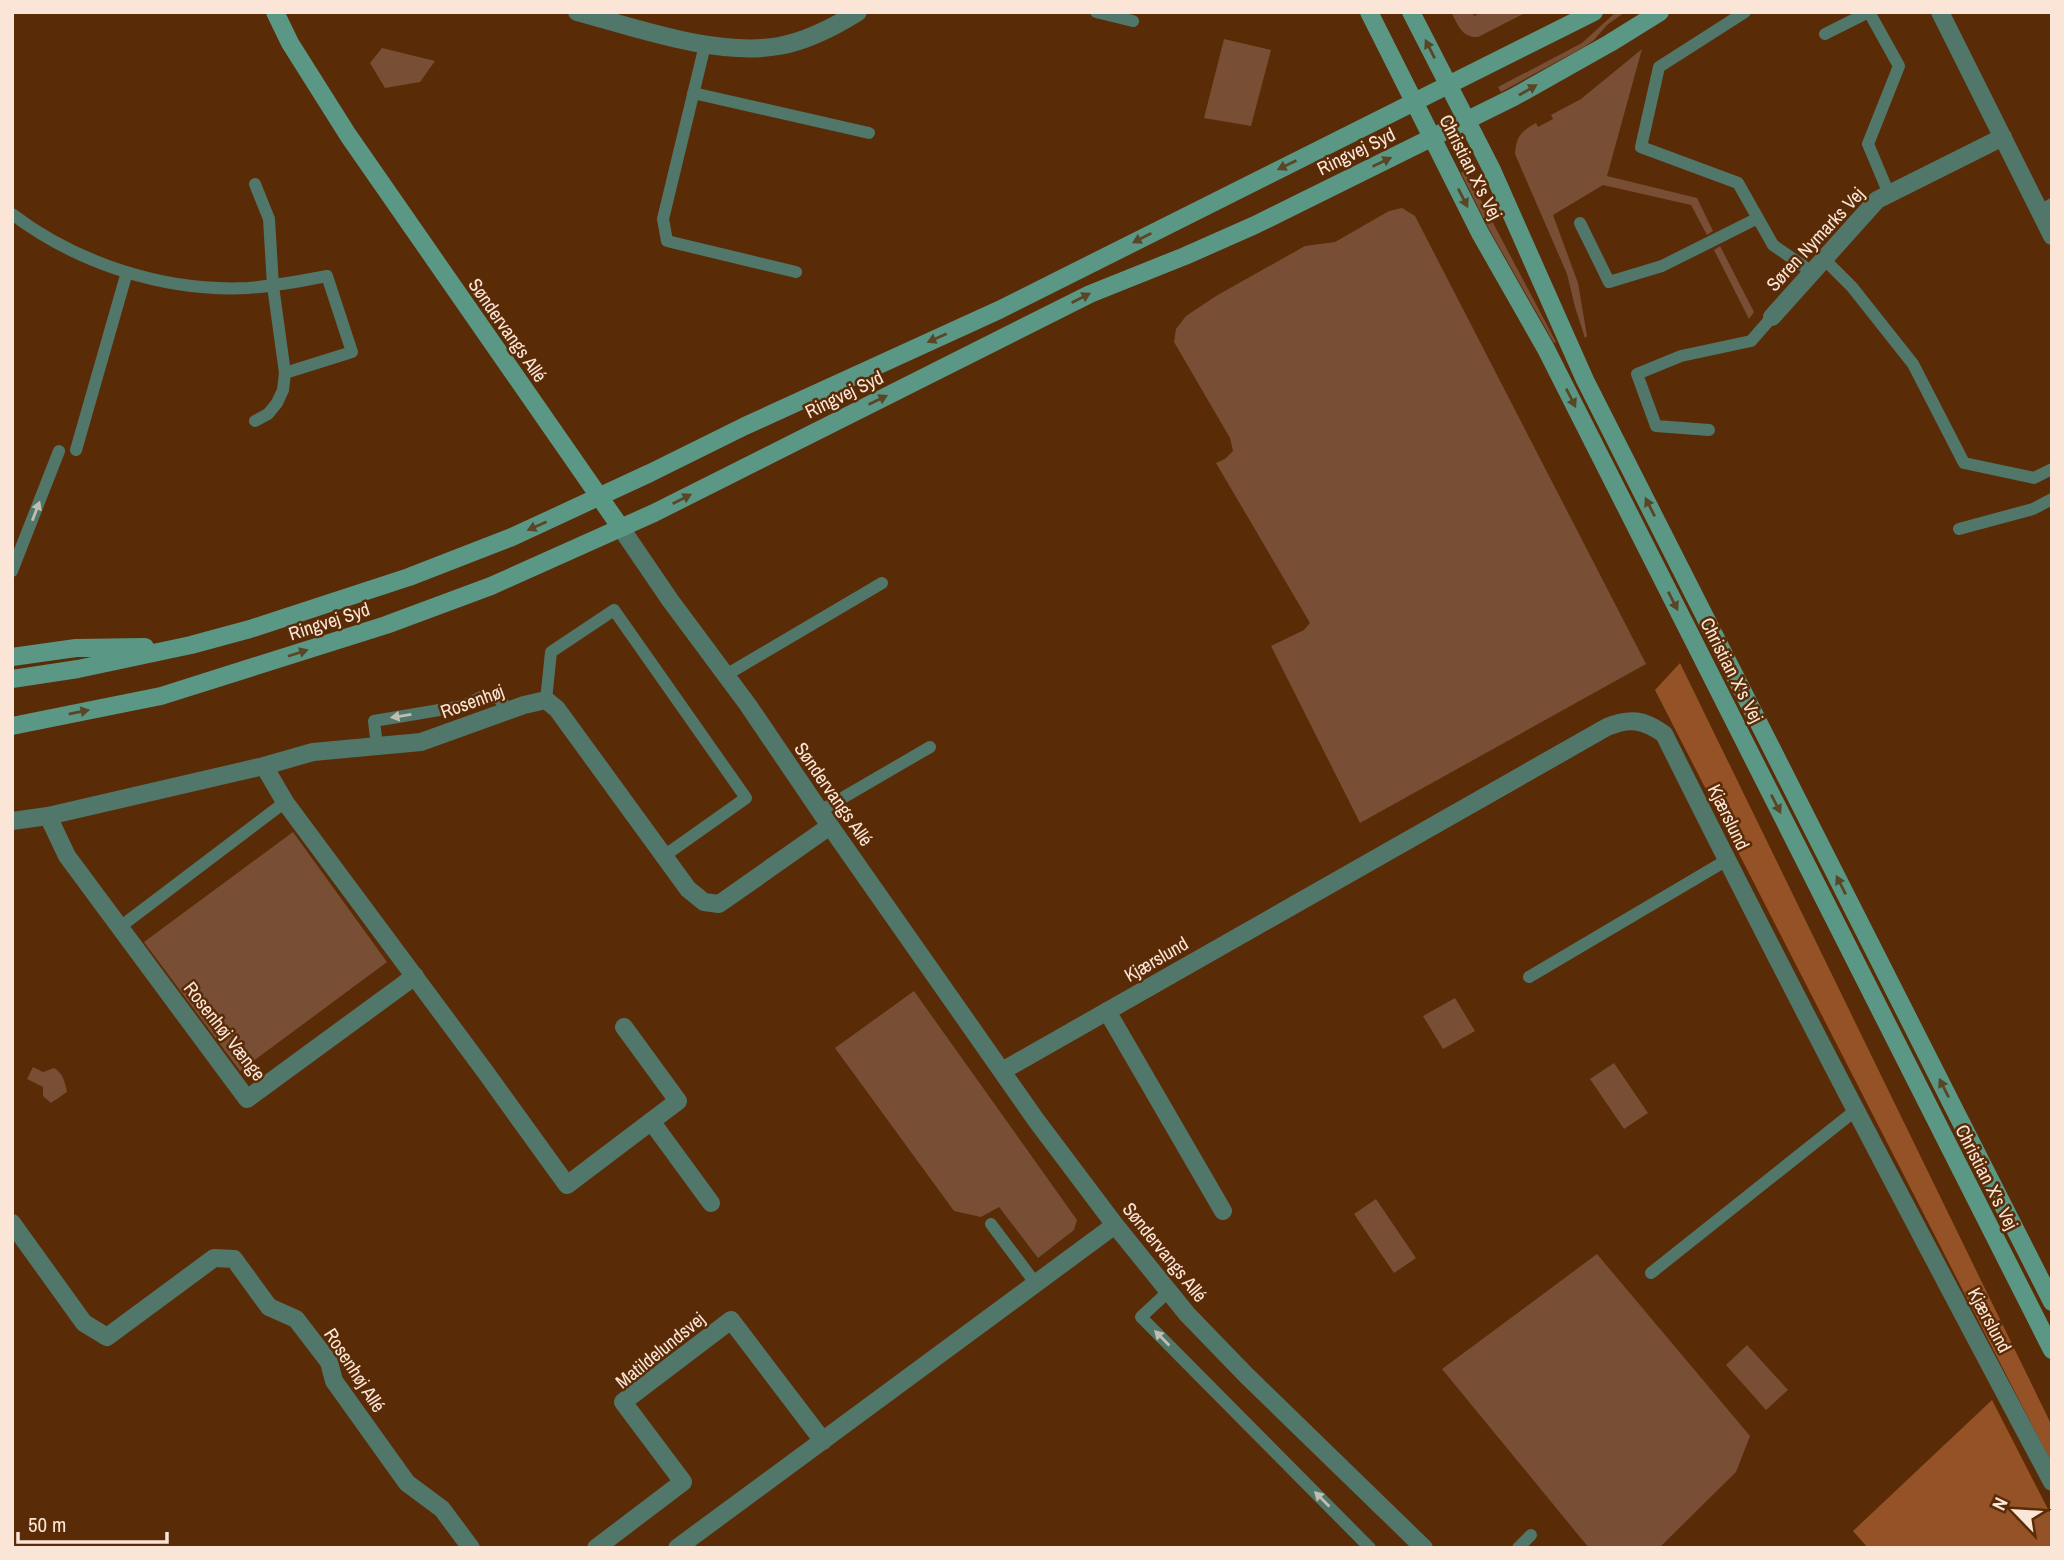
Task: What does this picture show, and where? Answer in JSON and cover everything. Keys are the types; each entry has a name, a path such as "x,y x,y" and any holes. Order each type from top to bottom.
{"main road":[{"name":"Søndervangs Allé","path":"275,12 290,43 348,135 621,528"},
{"name":"Christian X's Vej","path":"1369,12 1480,233 1546,349 2052,1350"},
{"name":"Christian X's Vej","path":"1412,12 1518,225 1586,380 2052,1302"},
{"name":"Ringvej Syd","path":"12,680 191,645 320,608 512,537 745,426 999,310 1594,12"},
{"path":"1610,43 1649,12"},
{"name":"Ringvej Syd","path":"12,726 161,696 386,625 491,586 621,528 1090,293 1255,225 1514,97 1660,12"},
{"path":"12,657 76,649 191,645"}],"street":[{"path":"577,12 705,46 737,49 777,47 823,32 858,12"},
{"path":"1940,12 2003,137 2045,208 2052,236"},
{"name":"Søren Nymarks Vej","path":"1772,317 1877,200 2003,137"},
{"name":"Søndervangs Allé","path":"621,528 1057,1149 1115,1225 1188,1314 1246,1375 1422,1547"},
{"path":"546,700 557,709 688,890 704,902 719,904 825,818"},
{"name":"Rosenhøj","path":"12,821 48,816 264,766 313,752 421,742 509,710 546,700"},
{"name":"Kjærslund","path":"1002,1071 1593,734 1622,720 1651,724 1664,734 1856,1110 2052,1482"},
{"path":"264,766 285,802 567,1185 678,1101 624,1027"},
{"name":"Rosenhøj Vænge","path":"48,816 67,856 247,1099 415,976"},
{"path":"1107,1011 1223,1211"},
{"path":"651,1121 711,1203"},
{"name":"Rosenhøj Allé","path":"12,1223 84,1323 107,1337 214,1258 234,1259 269,1307 296,1320 329,1362 334,1381 407,1483 442,1509 471,1548"},
{"path":"677,1548 1115,1225"},
{"name":"Matildelundsvej","path":"596,1548 683,1482 623,1402 731,1320 823,1441"}],"lane":[{"path":"1096,12 1132,21"},
{"path":"1745,12 1659,67 1641,147 1738,183 1773,244 1818,266 1852,287 1913,364 1964,463 2034,478 2052,469"},
{"path":"1825,34 1869,12 1899,66 1868,144 1889,194"},
{"path":"705,46 663,219 667,242 796,272"},
{"path":"693,93 869,134"},
{"path":"255,184 269,219 273,286 285,373 283,390 277,403 268,414 255,421"},
{"path":"12,214 54,241 99,262 158,280 218,288 273,286 327,276 352,352 285,373"},
{"path":"1580,223 1609,282 1662,266 1758,218"},
{"path":"76,450 127,272"},
{"path":"1709,430 1656,426 1637,374 1681,356 1751,341 1772,317"},
{"path":"12,571 59,451"},
{"path":"1959,529 2033,509 2052,499"},
{"path":"726,675 882,583"},
{"path":"546,700 551,652 614,610 746,798 664,856"},
{"path":"377,746 374,721 464,706 481,696 499,699 509,710"},
{"path":"825,818 930,747"},
{"path":"120,928 285,802"},
{"path":"1529,977 1727,860"},
{"path":"1651,1273 1856,1110"},
{"path":"992,1224 1036,1284"},
{"path":"1169,1292 1141,1317 1370,1548"},
{"path":"1518,1548 1531,1535"}],"shaded area":[{"path":"1451,12 1472,12 1474,16 1482,12 1527,12 1478,37 1473,37 1464,33"},
{"path":"1616,12 1625,12 1584,47 1501,92 1498,87 1582,43"},
{"path":"1224,39 1271,50 1251,126 1204,118"},
{"path":"382,48 435,61 420,82 385,88 370,63"},
{"path":"1642,49 1607,176 1697,198 1713,231 1707,235 1691,205 1603,185 1553,215 1578,283 1587,336 1585,338 1567,274 1515,154 1516,148 1520,135 1527,129 1536,123 1538,127 1553,119 1551,115 1581,99"},
{"path":"1465,170 1556,342 1554,343 1489,229 1461,173"},
{"path":"1402,208 1415,216 1646,664 1360,823 1271,646 1304,630 1310,623 1216,463 1233,451 1230,438 1174,342 1176,329 1186,316 1216,296 1305,246 1335,242 1389,211"},
{"path":"1720,246 1754,312 1749,319 1714,250"},
{"path":"1680,663 2052,1426 2052,1464 1655,690"},
{"path":"293,832 387,962 240,1071 144,942"},
{"path":"914,991 1077,1220 1074,1230 1038,1258 999,1207 981,1217 954,1211 835,1048"},
{"path":"1455,998 1475,1031 1443,1049 1423,1016"},
{"path":"1614,1063 1648,1113 1624,1129 1590,1079"},
{"path":"33,1067 43,1072 54,1068 60,1072 67,1092 51,1103 43,1096 43,1087 27,1079"},
{"path":"1376,1199 1416,1258 1394,1273 1354,1214"},
{"path":"1597,1254 1750,1436 1736,1472 1659,1548 1589,1548 1442,1369"},
{"path":"1747,1345 1788,1390 1766,1410 1726,1365"},
{"path":"1992,1400 2052,1517 2052,1548 1868,1548 1853,1531"}]}
